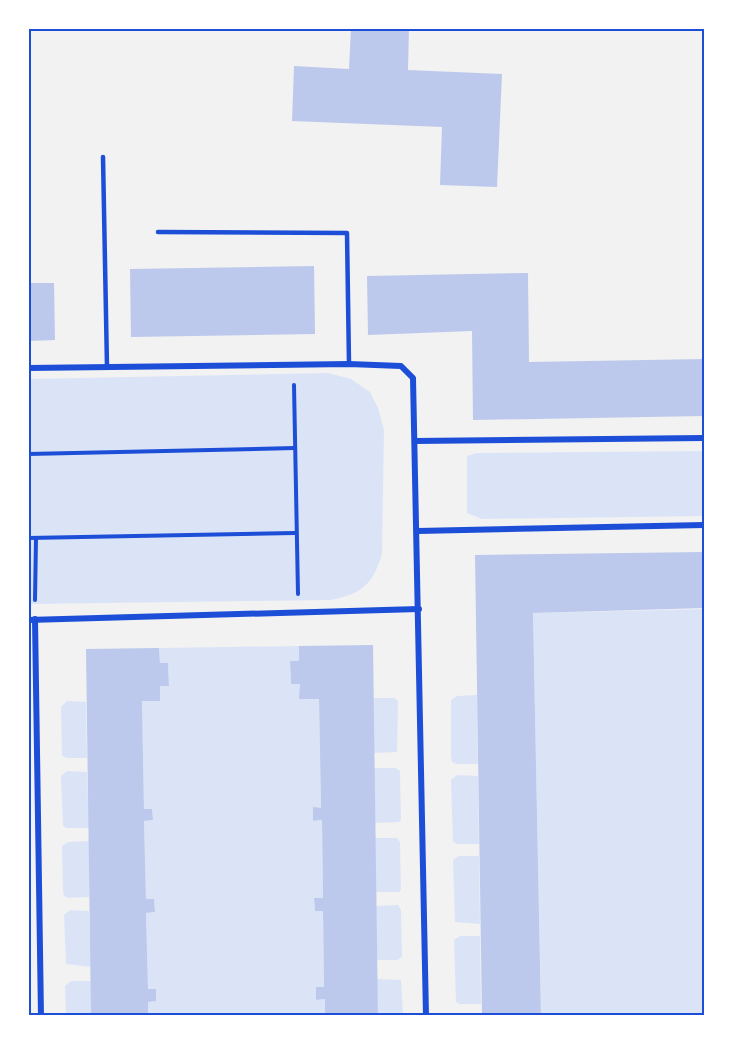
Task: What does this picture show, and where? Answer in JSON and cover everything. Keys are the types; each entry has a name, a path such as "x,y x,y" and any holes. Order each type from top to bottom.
{"street":[{"path":"28,368 349,364 401,366 413,378 426,1016"},
{"path":"415,441 705,438"},
{"path":"417,531 705,525"},
{"path":"41,1016 32,620 419,609"}],"lane":[{"path":"103,157 107,367"},
{"path":"158,232 346,233 349,364"}],"path":[{"path":"294,364 298,612"},
{"path":"28,454 295,448"},
{"path":"28,538 296,533"},
{"path":"32,620 36,538"}],"shaded area":[{"path":"328,373 351,379 370,392 378,408 384,430 382,554 375,573 365,586 342,598 331,600 29,604 28,379"},
{"path":"704,451 704,516 482,519 467,513 467,456 477,453"},
{"path":"704,609 704,1015 541,1015 533,613"},
{"path":"299,646 299,661 290,661 291,684 300,684 300,699 319,699 321,808 313,808 313,821 322,820 323,898 314,898 315,910 323,911 324,987 316,988 316,1000 325,999 325,1015 148,1015 148,1002 156,1001 156,989 148,989 146,913 155,912 154,899 146,899 144,821 153,820 152,809 144,809 142,701 160,701 160,686 169,686 168,663 160,663 159,648"},
{"path":"477,695 478,764 457,764 452,762 451,757 451,700 457,696"},
{"path":"373,698 394,698 398,701 397,752 374,753"},
{"path":"67,701 86,702 87,758 62,756 61,707"},
{"path":"374,768 396,768 400,771 401,820 399,822 375,823"},
{"path":"67,771 87,772 89,828 63,826 61,776"},
{"path":"457,775 478,776 479,844 453,842 451,780"},
{"path":"375,838 397,838 400,842 401,890 399,892 376,892"},
{"path":"89,841 89,897 64,896 62,846 68,842"},
{"path":"459,856 479,856 480,924 455,922 453,860"},
{"path":"398,905 401,910 402,957 397,960 377,960 376,906"},
{"path":"70,910 89,911 91,967 66,964 64,915"},
{"path":"460,936 480,936 481,1004 456,1002 454,940"},
{"path":"377,979 401,980 403,1015 378,1015"},
{"path":"71,981 91,981 91,1015 66,1015 65,986"}],"building":[{"path":"351,28 409,28 408,70 502,74 497,187 440,185 442,127 292,121 294,66 349,69"},
{"path":"314,266 315,334 131,337 130,269"},
{"path":"528,273 529,362 704,359 704,416 473,420 472,331 368,335 367,276"},
{"path":"28,283 54,283 55,340 28,341"},
{"path":"704,552 704,608 533,613 541,1016 482,1016 475,555"},
{"path":"373,645 378,1016 325,1016 325,999 316,1000 316,987 324,987 323,911 315,911 314,898 323,898 322,820 313,821 313,807 321,808 319,699 299,699 300,684 291,684 290,661 299,661 299,646"},
{"path":"159,648 160,663 168,663 169,686 160,686 160,701 142,701 144,809 152,809 153,820 144,821 146,899 154,899 155,912 146,913 148,989 156,989 156,1001 148,1002 148,1016 91,1016 86,649"}]}
